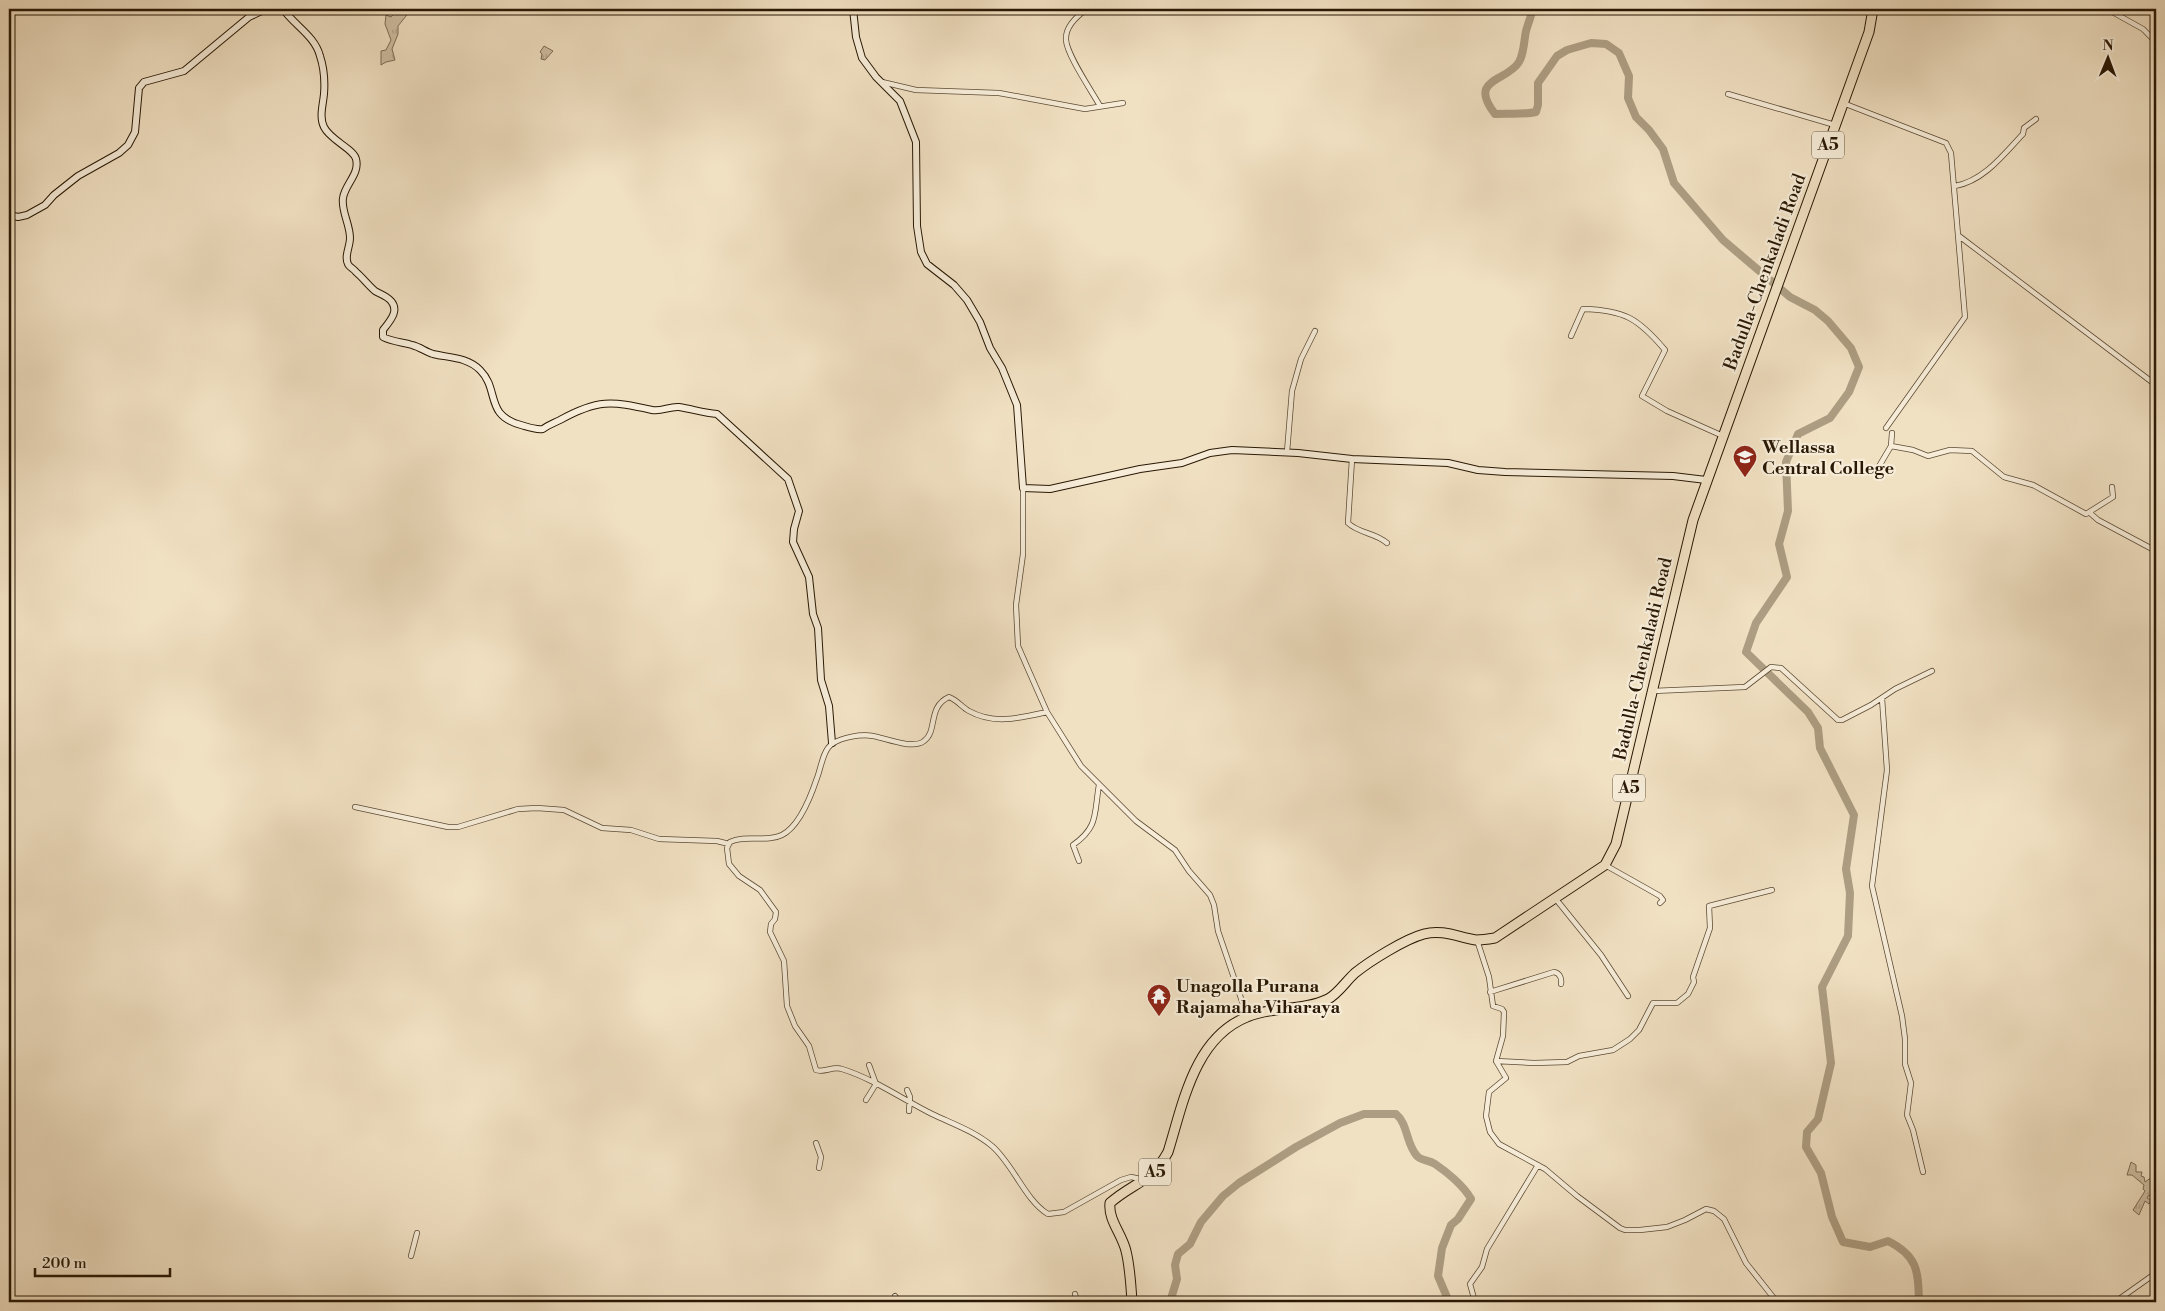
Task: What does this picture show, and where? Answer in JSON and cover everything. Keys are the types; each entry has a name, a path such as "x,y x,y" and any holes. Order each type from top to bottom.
{"highway":[{"name":"Badulla-Chenkaladi Road","path":"1132,1302 1126,1251 1121,1233 1109,1211 1110,1203 1125,1190 1146,1180 1161,1164 1168,1152 1195,1069 1204,1054 1227,1029 1247,1016 1329,999 1355,973 1392,949 1423,934 1441,932 1477,940 1495,938 1605,864 1616,844 1693,520 1844,103 1869,32 1873,9"}],"main road":[{"path":"9,215 18,217 39,208 78,176 119,153 128,145 135,132 139,88 144,82 184,71 249,17 266,9"},
{"path":"283,9 309,36 320,54 324,76 321,116 324,126 332,138 354,154 356,159 356,171 343,195 350,237 350,247 346,256 348,265 374,290 391,301 394,308 394,317 383,330 383,337 394,342 412,345 432,354 459,358 470,363 481,371 502,417 514,423 538,429 543,429 575,411 593,404 607,402 658,410 677,407 717,414 788,479 799,511 793,542 809,578 813,614 818,628 821,680 829,706 832,744"},
{"path":"853,9 856,37 862,58 881,82 900,101 916,142 917,226 921,252 927,264 954,285 967,300 980,322 990,348 1002,368 1017,405 1023,488 1050,489 1140,469 1182,463 1210,453 1232,450 1439,463 1506,472 1673,476 1706,480"}],"street":[{"path":"1087,9 1074,18 1066,38 1068,50 1100,106"},
{"path":"2107,9 2143,29 2156,42"},
{"path":"881,82 916,90 999,93 1085,109 1123,103"},
{"path":"1728,94 1836,125"},
{"path":"1844,103 1946,143 1951,153 1965,317 1886,428"},
{"path":"1955,186 1963,185 1988,170 2024,134 2024,128 2036,119"},
{"path":"1959,236 2156,385"},
{"path":"1570,336 1583,309 1620,312 1634,319 1665,350 1642,396 1667,411 1723,436"},
{"path":"1287,452 1292,391 1301,359 1315,331"},
{"path":"1878,468 1891,446 1892,433"},
{"path":"1891,446 1913,450 1928,456 1950,450 1972,451 2004,477 2033,485 2086,514 2112,497 2112,487"},
{"path":"1352,459 1348,523 1353,528 1387,542"},
{"path":"1023,488 1023,554 1016,605 1017,635 1022,654 1047,712 1081,766 1136,821 1175,850 1189,871 1210,895 1214,905 1218,931 1247,1016"},
{"path":"2090,513 2098,520 2156,551"},
{"path":"1652,691 1745,686 1771,666 1781,668 1838,720 1848,718 1895,689 1932,671"},
{"path":"1047,712 992,720 968,710 949,697 942,700 936,709 930,733 926,740 921,743 902,743 871,735 855,736 832,744 825,754 802,813 788,831 774,838 735,839 727,848 729,864 739,876 760,890 776,912 775,919 770,924 770,932 784,961 787,1006 795,1026 809,1046 816,1070 822,1072 836,1068 876,1084 969,1130 994,1148 1022,1184 1037,1208 1048,1214 1064,1212 1131,1176 1146,1180"},
{"path":"1882,698 1887,770 1872,886 1902,1016 1905,1064 1911,1083 1907,1114 1913,1130 1923,1172"},
{"path":"1079,861 1073,845 1085,836 1093,826 1099,785"},
{"path":"355,807 448,827 518,810 554,809 576,815 602,828 631,830 659,838 718,841 729,844"},
{"path":"1605,864 1662,897 1663,900 1660,902"},
{"path":"1496,1061 1567,1062 1579,1056 1613,1050 1640,1030 1653,1003 1677,1003 1688,994 1694,982 1693,978 1710,928 1709,906 1772,890"},
{"path":"1555,898 1601,955 1628,996"},
{"path":"1477,940 1489,977 1493,1006 1502,1009 1504,1012 1504,1036 1496,1061 1506,1078 1489,1092 1486,1116 1490,1132 1499,1144 1538,1165 1601,1215 1626,1230 1667,1227 1706,1209 1714,1212 1724,1219 1746,1263 1777,1302"},
{"path":"1490,992 1554,972 1559,975 1561,984"},
{"path":"866,1100 876,1084 870,1065"},
{"path":"907,1090 910,1102 909,1111"},
{"path":"816,1143 821,1157 819,1168"},
{"path":"1475,1302 1470,1284 1482,1266 1486,1249 1538,1165"},
{"path":"411,1256 417,1233"},
{"path":"2115,1302 2156,1273"},
{"path":"1075,1294 1077,1302"},
{"path":"895,1296 899,1302"}],"green space":[{"path":"395,9 421,9 410,11 398,26 398,34 392,49 395,60 381,65 381,51 386,50 391,40 385,24 386,15 391,17 396,11"},
{"path":"544,46 553,51 545,60 541,59 542,54 540,52"},
{"path":"2131,1162 2136,1165 2136,1172 2142,1172 2141,1176 2144,1177 2145,1182 2152,1177 2156,1180 2153,1192 2155,1193 2153,1196 2148,1196 2147,1198 2151,1200 2149,1204 2145,1201 2139,1215 2133,1210 2145,1191 2143,1189 2144,1185 2132,1175 2127,1175"}],"waterway":[{"path":"1533,9 1526,31 1521,59 1513,68 1487,87 1485,94 1495,114 1536,112 1538,105 1538,83 1557,56 1567,50 1591,43 1606,44 1619,53 1629,76 1628,98 1636,117 1649,130 1663,149 1674,183 1723,240 1790,297 1815,310 1828,321 1851,348 1859,367 1849,392 1830,418 1798,434 1786,462 1788,511 1779,544 1787,577 1756,623 1746,652 1808,712 1818,728 1820,748 1854,815 1846,869 1850,893 1848,936 1822,987 1831,1063 1818,1119 1807,1132 1806,1147 1821,1173 1832,1217 1843,1242 1870,1247 1888,1241 1905,1252 1911,1259 1917,1273 1919,1302"},
{"path":"1170,1302 1177,1279 1175,1265 1178,1254 1190,1244 1201,1222 1223,1196 1239,1183 1296,1147 1340,1123 1364,1114 1396,1114 1403,1123 1413,1151 1417,1156 1445,1171 1460,1184 1471,1199 1458,1219 1451,1225 1442,1248 1438,1276 1449,1302"}],"place":[{"name":"Wellassa Central College","path":"1745,478"},
{"name":"Unagolla Purana Rajamaha Viharaya","path":"1159,1017"}]}
